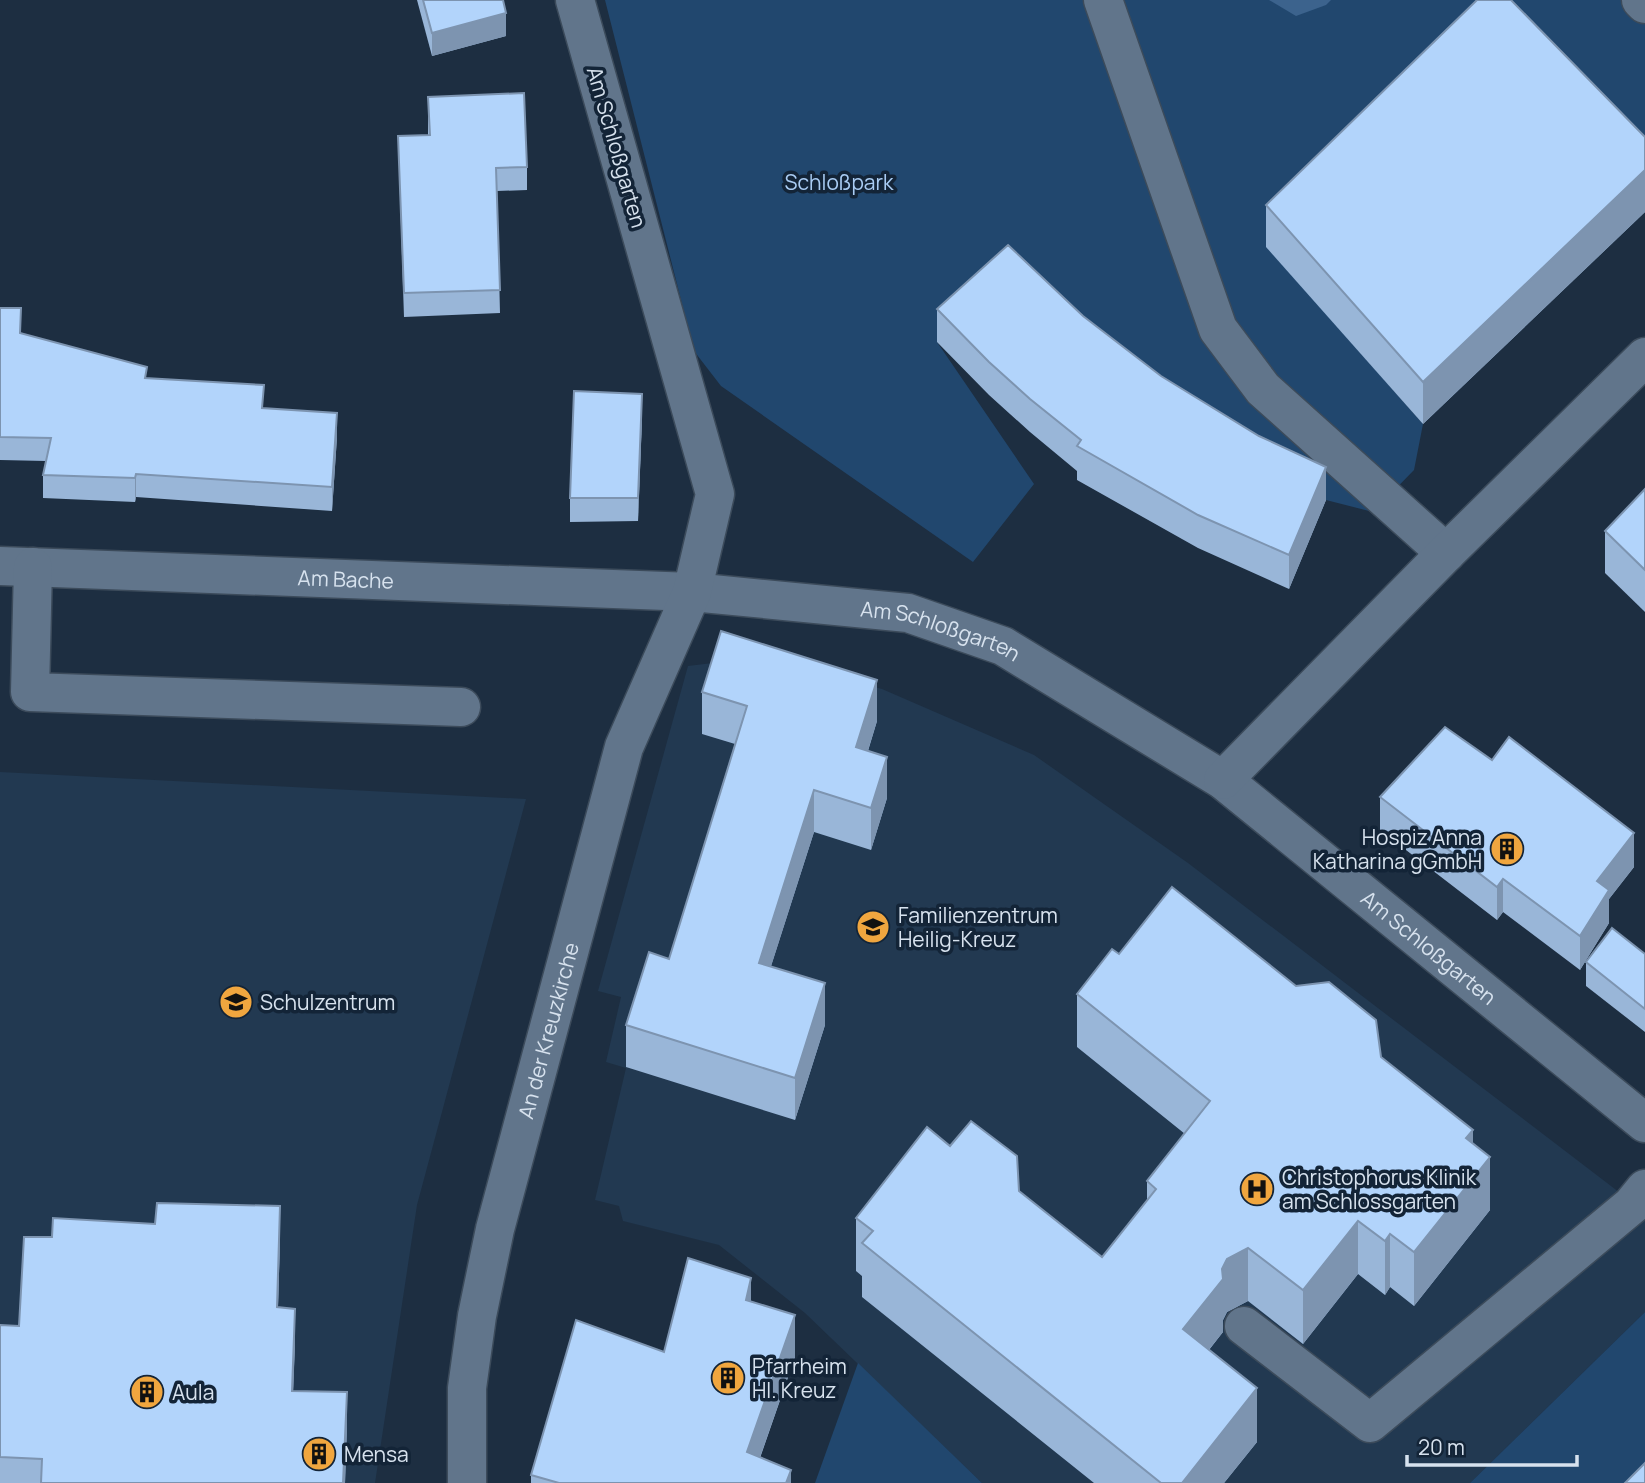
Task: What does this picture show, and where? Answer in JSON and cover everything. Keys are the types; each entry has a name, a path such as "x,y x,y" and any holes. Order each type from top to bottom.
{"street":[{"name":"Am Schloßgarten","path":"575,0 715,494 692,592 908,612 1003,646 1223,780 1645,1123"},
{"path":"1102,0 1218,329 1263,389 1446,553"},
{"path":"1223,780 1446,553 1645,357"},
{"name":"Am Bache","path":"17,566 692,592"},
{"path":"17,566 15,691 461,707"},
{"name":"An der Kreuzkirche","path":"467,1483 467,1388 477,1316 495,1229 624,747 692,592"},
{"path":"1244,1326 1370,1423 1632,1205 1645,1189"}],"shaded area":[{"path":"1269,0 1331,0 1326,5 1296,16"},
{"path":"762,657 882,689 1034,755 1188,863 1645,1212 1645,1312 1470,1483 982,1483 805,1313 719,1245 623,1221 619,1206 595,1200 626,1068 606,1062 621,997 598,991 688,666"},
{"name":"Schulzentrum","path":"0,772 526,799 417,1205 375,1483 0,1483"}],"green space":[{"name":"Schloßpark","path":"605,0 1645,0 1645,180 1267,246 1423,424 1414,470 1373,512 1326,500 1259,469 937,342 1034,484 973,562 721,386 694,351"},
{"path":"1645,1312 1645,1483 1470,1483"},
{"path":"858,1363 982,1483 815,1483"}],"building":[{"path":"423,0 503,0 506,13 432,33"},
{"path":"1477,0 1511,0 1645,137 1645,170 1423,382 1266,205"},
{"path":"524,93 527,167 496,168 500,290 404,293 398,136 430,135 428,97"},
{"path":"1008,245 1083,316 1161,376 1259,436 1326,467 1289,555 1198,515 1077,446 1081,440 989,362 937,309"},
{"path":"0,308 21,308 20,333 147,367 145,378 264,385 262,408 337,413 332,487 136,474 135,478 43,475 51,438 0,437"},
{"path":"574,391 642,394 638,498 570,498"},
{"path":"1645,489 1645,570 1605,531"},
{"path":"721,631 877,680 856,747 887,757 871,808 814,790 759,963 825,983 795,1078 626,1025 649,952 669,959 747,706 702,692"},
{"name":"Hospiz Anna Katharina gGmbH","path":"1445,727 1492,760 1509,737 1634,833 1597,881 1609,890 1580,936 1503,879 1497,887 1380,797"},
{"path":"1172,887 1296,986 1329,982 1376,1020 1381,1057 1473,1130 1466,1138 1490,1157 1414,1252 1390,1234 1385,1241 1358,1221 1303,1290 1248,1248 1227,1259 1222,1269 1223,1279 1183,1329 1257,1388 1182,1483 1161,1483 862,1243 873,1231 856,1218 927,1127 950,1146 971,1121 1017,1156 1019,1191 1102,1257 1156,1189 1147,1181 1210,1101 1077,994 1112,949 1119,954"},
{"path":"1612,928 1645,954 1645,1009 1586,962"},
{"name":"Aula","path":"157,1203 280,1206 277,1307 295,1309 292,1391 347,1392 343,1483 41,1483 42,1459 0,1457 0,1325 19,1326 24,1237 52,1237 53,1218 155,1224"},
{"name":"Pfarrheim Hl. Kreuz","path":"688,1258 751,1278 746,1300 795,1315 747,1452 791,1470 786,1483 559,1483 531,1475 576,1320 664,1352"},
{"path":"1645,1463 1645,1483 1625,1483"}],"place":[{"name":"Hospiz Anna Katharina gGmbH","path":"1507,849"},
{"name":"Familienzentrum Heilig-Kreuz","path":"873,927"},
{"name":"Schulzentrum","path":"236,1002"},
{"name":"Christophorus Klinik am Schlossgarten","path":"1257,1189"},
{"name":"Pfarrheim Hl. Kreuz","path":"728,1378"},
{"name":"Aula","path":"147,1392"},
{"name":"Mensa","path":"319,1454"}]}
